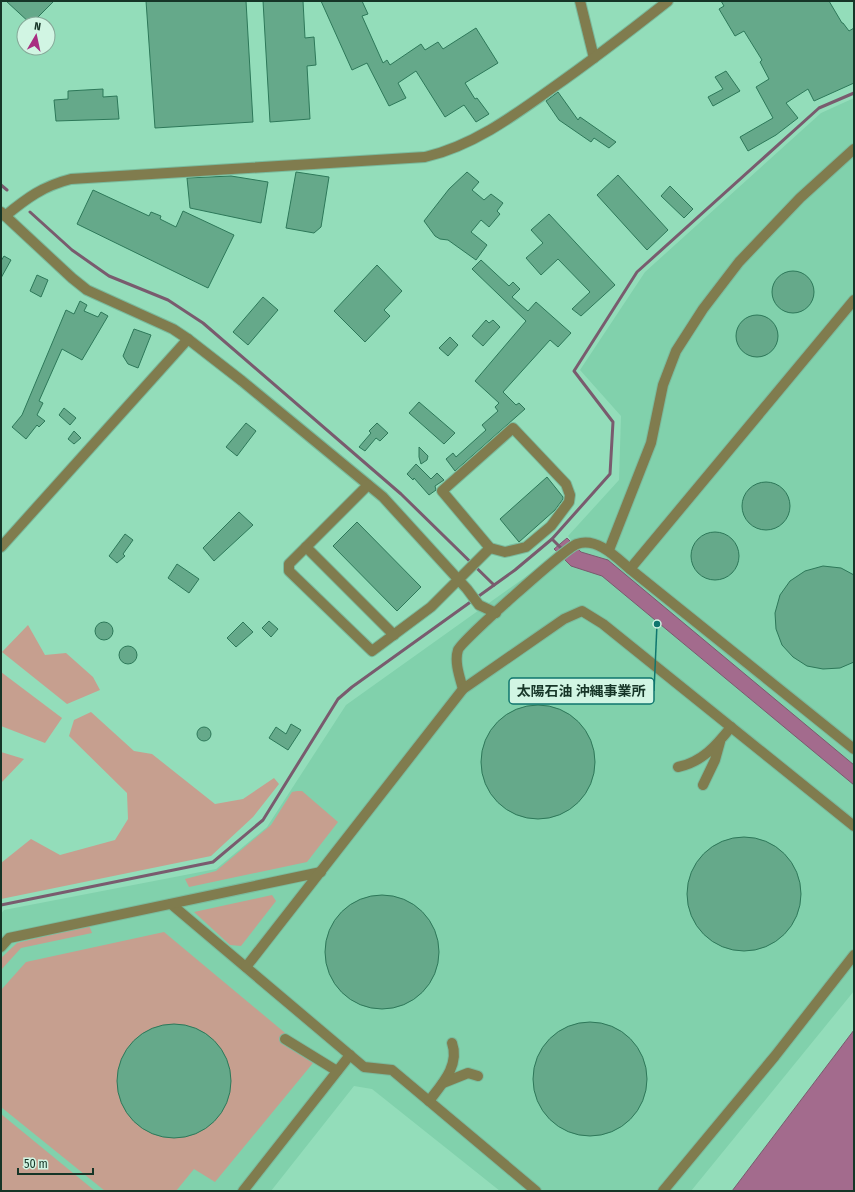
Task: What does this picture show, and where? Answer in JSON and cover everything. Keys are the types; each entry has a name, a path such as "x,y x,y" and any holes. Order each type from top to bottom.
{"street":[{"path":"580,1 594,58"},
{"path":"496,613 479,605 383,497 188,339 143,314 86,290 3,214 39,190 53,184 72,179 425,157 448,152 490,130 533,102 594,58 668,1"},
{"path":"609,550 651,443 663,386 676,351 703,309 739,262 800,198 853,153"},
{"path":"630,569 854,300"},
{"path":"1,547 188,339"},
{"path":"513,428 566,484 570,495 569,502 551,526 526,547 505,552 490,548 442,491 513,428"},
{"path":"368,485 288,564 289,571 372,651 431,607 490,548"},
{"path":"463,689 458,669 458,650 472,633 547,566 577,544 590,544 609,550 630,569 854,749"},
{"path":"306,547 394,635"},
{"path":"246,967 463,689 564,619 582,611 603,624 854,826"},
{"path":"678,767 692,764 703,757 720,742 731,727"},
{"path":"703,785 715,760 720,742"},
{"path":"1,947 9,938 321,872"},
{"path":"171,904 350,1055 364,1066 392,1070 536,1191"},
{"path":"663,1191 731,1110 854,955"},
{"path":"285,1039 337,1071"},
{"path":"429,1100 443,1083 454,1061 455,1052 452,1043"},
{"path":"243,1191 350,1055"},
{"path":"443,1083 468,1073 478,1076"}],"shaded area":[{"path":"854,98 854,991 691,1191 500,1191 372,1089 354,1086 271,1191 1,1191 1,914 4,910 216,869 267,827 346,705 573,543 568,536 619,480 621,416 580,370 645,272 821,113"},
{"path":"567,538 581,552 608,560 854,765 854,785 602,576 571,566 554,549"},
{"path":"28,625 45,655 66,653 93,677 100,690 67,704 2,652"},
{"path":"1,672 62,718 45,743 1,726"},
{"path":"91,712 134,751 152,754 215,804 243,799 274,778 279,784 253,817 211,856 1,899 1,863 31,839 60,855 115,840 128,819 127,793 69,736 74,720"},
{"path":"1,752 24,759 1,783"},
{"path":"302,791 338,822 307,862 189,887 185,879 216,871 271,825 292,792"},
{"path":"272,895 276,901 241,946 230,945 194,912"},
{"path":"89,925 92,933 21,948 1,970 1,958 17,943"},
{"path":"164,932 290,1037 286,1043 313,1063 215,1182 194,1169 176,1191 105,1191 1,1107 1,990 26,962"},
{"path":"854,1030 854,1191 732,1191"},
{"path":"1,1114 95,1191 1,1191"}],"building":[{"path":"6,1 54,1 39,16 22,16"},
{"path":"146,1 246,1 253,122 155,128"},
{"path":"263,1 303,1 305,38 314,37 316,65 307,66 310,119 270,122"},
{"path":"321,1 362,1 368,14 362,16 383,63 387,60 390,65 421,44 425,50 438,42 443,49 476,28 498,63 465,83 475,99 477,98 489,114 476,122 464,105 445,117 416,71 398,83 406,98 389,106 367,63 352,70"},
{"path":"721,1 829,1 842,23 849,31 854,28 854,83 814,101 808,89 786,103 798,118 776,135 748,151 740,137 773,118 756,87 769,79 760,62 762,60 744,31 735,36 719,9 724,6"},
{"path":"726,71 740,91 713,106 708,97 723,89 715,77"},
{"path":"103,89 103,97 117,96 119,119 56,121 54,100 68,99 68,91"},
{"path":"558,92 578,120 580,117 616,142 609,148 594,138 591,142 559,120 546,101"},
{"path":"296,172 329,177 321,227 314,233 286,228"},
{"path":"467,172 479,182 472,190 484,200 491,194 503,203 497,211 500,214 489,227 481,220 471,232 487,245 476,260 448,240 440,239 435,236 424,221 449,189"},
{"path":"618,175 668,230 647,250 597,195"},
{"path":"231,176 268,182 261,223 190,208 187,178"},
{"path":"670,186 693,209 684,218 661,196"},
{"path":"93,190 149,216 151,212 161,216 160,219 176,227 183,211 234,235 208,288 77,224"},
{"path":"549,214 615,285 581,316 572,309 590,292 558,259 541,275 526,258 543,243 531,230"},
{"path":"4,256 11,260 1,278 1,261"},
{"path":"481,260 509,286 513,282 520,289 512,297 528,311 536,302 571,333 558,347 550,340 503,392 516,405 519,403 525,409 455,471 446,459 453,453 456,457 486,430 482,425 498,411 495,407 499,403 475,381 526,321 472,269"},
{"path":"377,265 402,291 384,310 390,316 365,342 334,311"},
{"path":"793,271 808,277 814,292 808,307 793,313 778,307 772,292 778,277"},
{"path":"37,275 48,280 41,297 30,291"},
{"path":"263,297 278,310 248,345 233,332"},
{"path":"80,301 87,305 84,311 98,317 101,312 108,316 82,360 62,349 39,401 43,403 37,415 45,421 39,427 37,425 26,439 12,427 22,415 66,310 74,314"},
{"path":"757,315 772,321 778,336 772,351 757,357 742,351 736,336 742,321"},
{"path":"486,320 489,323 493,320 500,327 483,346 472,336"},
{"path":"134,329 151,335 138,368 128,364 123,356"},
{"path":"450,337 458,345 448,356 439,348"},
{"path":"419,402 455,433 444,444 409,413"},
{"path":"64,408 76,418 70,425 59,415"},
{"path":"246,423 256,431 237,456 226,447"},
{"path":"377,423 388,433 380,441 376,438 365,451 359,447 371,433 369,431"},
{"path":"74,431 81,438 74,444 68,439"},
{"path":"419,447 428,456 427,460 421,464 419,457"},
{"path":"416,464 431,479 437,473 444,480 435,486 436,490 429,495 414,478 413,480 407,474"},
{"path":"547,477 563,499 555,510 519,542 500,519"},
{"path":"766,482 775,484 783,489 788,497 790,506 788,515 783,523 775,528 766,530 757,528 749,523 744,515 742,506 744,497 749,489 757,484"},
{"path":"239,512 253,525 214,561 203,548"},
{"path":"357,522 421,587 397,611 333,546"},
{"path":"715,532 724,534 732,539 737,547 739,556 737,565 732,573 724,578 715,580 706,578 698,573 693,565 691,556 693,547 698,539 706,534"},
{"path":"125,534 133,540 123,554 125,556 117,563 109,556"},
{"path":"177,564 199,579 189,593 168,578"},
{"path":"823,566 841,568 854,575 854,662 840,668 823,669 807,666 793,657 782,645 776,629 775,613 780,595 790,581 805,571"},
{"path":"269,621 278,629 271,637 262,628"},
{"path":"104,622 110,625 113,631 110,637 104,640 98,637 95,631 98,625"},
{"path":"243,622 253,632 236,647 227,638"},
{"path":"128,646 134,649 137,655 134,661 128,664 122,661 119,655 122,649"},
{"path":"538,705 560,709 578,722 591,740 595,762 591,784 578,802 560,815 538,819 516,815 498,802 485,784 481,762 485,740 498,722 516,709"},
{"path":"291,724 301,730 288,750 269,738 276,727 286,734"},
{"path":"204,727 209,729 211,734 209,739 204,741 199,739 197,734 199,729"},
{"path":"744,837 766,841 784,854 797,872 801,894 797,916 784,934 766,947 744,951 722,947 704,934 691,916 687,894 691,872 704,854 722,841"},
{"path":"382,895 404,899 422,912 435,930 439,952 435,974 422,992 404,1005 382,1009 360,1005 342,992 329,974 325,952 329,930 342,912 360,899"},
{"path":"590,1022 612,1026 630,1039 643,1057 647,1079 643,1101 630,1119 612,1132 590,1136 568,1132 550,1119 537,1101 533,1079 537,1057 550,1039 568,1026"},
{"path":"174,1024 196,1028 214,1041 227,1059 231,1081 227,1103 214,1121 196,1134 174,1138 152,1134 134,1121 121,1103 117,1081 121,1059 134,1041 152,1028"}],"waterway":[{"path":"1,905 213,862 263,820 338,699 352,687 515,570 552,539 610,474 613,422 574,371 637,272 819,108 854,93"},
{"path":"1,185 7,190"},
{"path":"30,212 72,250 109,276 168,300 203,323 401,494 494,585"},
{"path":"552,539 561,548"}],"place":[{"name":"太陽石油 沖縄事業所","path":"657,624"}]}
